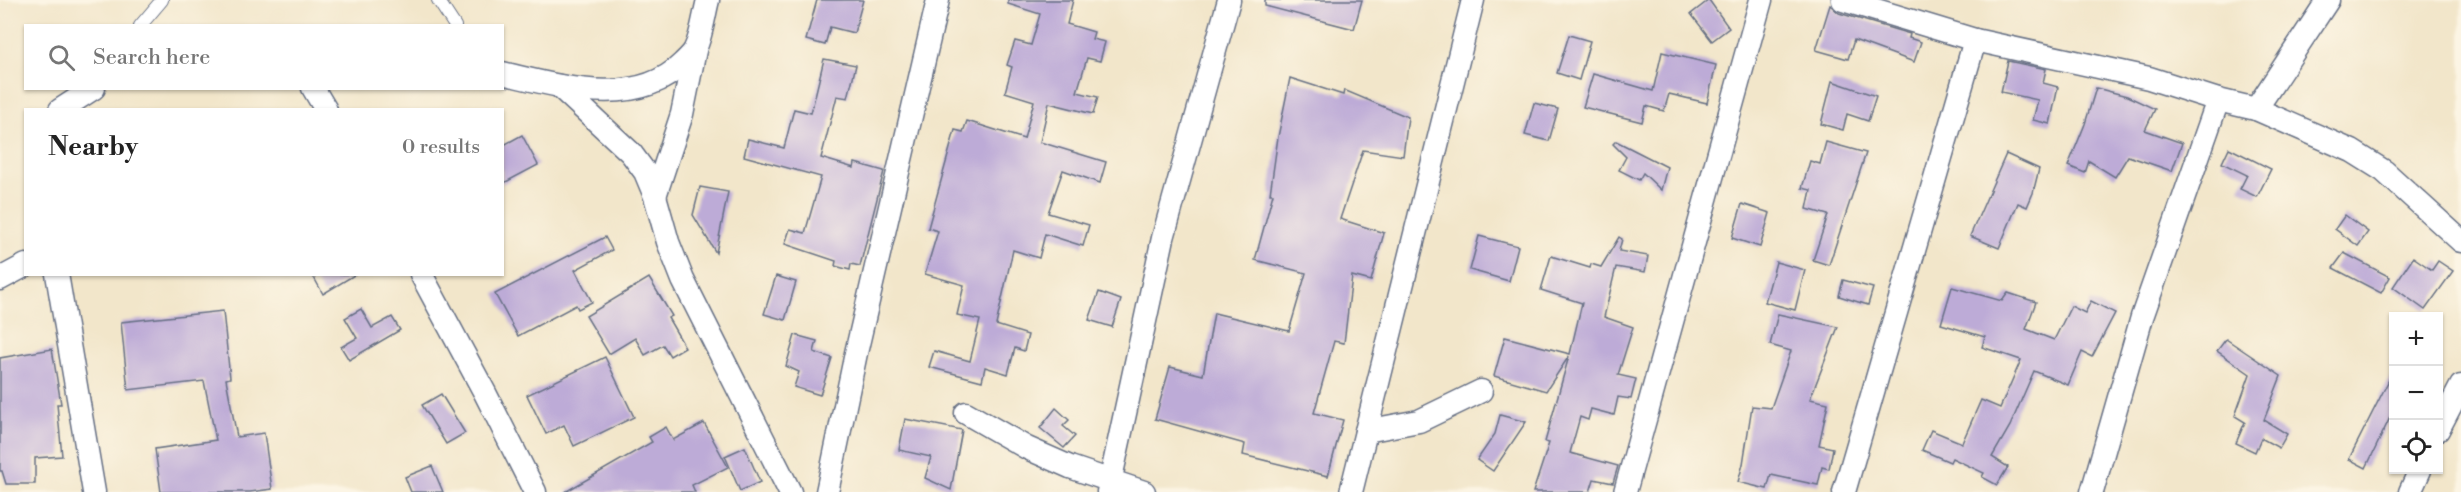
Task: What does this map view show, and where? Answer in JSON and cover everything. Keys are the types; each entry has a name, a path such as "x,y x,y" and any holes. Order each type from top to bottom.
{"street":[{"path":"655,196 682,114 708,0"},
{"path":"826,492 938,0"},
{"path":"1109,486 1163,238 1229,0"},
{"path":"1351,492 1473,0"},
{"path":"1625,492 1761,0"},
{"path":"1843,0 1975,40 2149,78 2256,110 2352,151 2384,171 2461,240"},
{"path":"2256,110 2328,0"},
{"path":"1844,492 1975,40"},
{"path":"504,73 559,86 622,91 648,85 671,75 695,50"},
{"path":"559,86 631,153 645,172 683,280 790,492"},
{"path":"63,108 91,90"},
{"path":"315,90 325,108"},
{"path":"2092,492 2142,317 2218,100"},
{"path":"0,279 24,266"},
{"path":"57,276 94,492"},
{"path":"422,276 535,492"},
{"path":"2443,422 2461,386"},
{"path":"1366,431 1419,421 1481,391"},
{"path":"966,413 1027,448 1109,486 1144,492"},
{"path":"2410,492 2418,474"}],"lane":[{"path":"142,24 162,0"},
{"path":"438,0 454,24"}],"building":[{"path":"817,0 863,0 854,33 830,27 825,45 806,40"},
{"path":"1008,0 1073,0 1067,24 1094,32 1092,39 1105,42 1100,61 1087,58 1077,92 1098,97 1093,114 1049,103 1040,142 1106,162 1100,183 1063,170 1048,213 1089,225 1083,246 1045,234 1039,258 1013,250 996,325 1028,335 1024,351 1015,348 1008,374 985,367 982,381 929,367 934,351 970,361 980,320 957,315 964,285 925,274 938,231 928,228 955,130 963,132 967,121 1024,139 1034,101 1005,92 1012,67 1007,65 1015,41 1031,45 1040,14 1008,4"},
{"path":"1265,0 1362,0 1354,29 1265,6"},
{"path":"1709,0 1729,28 1712,41 1691,14"},
{"path":"1830,5 1839,13 1910,34 1909,38 1921,42 1914,62 1854,40 1848,59 1816,50"},
{"path":"1569,35 1590,41 1579,80 1557,73"},
{"path":"1662,52 1716,65 1707,103 1669,94 1664,111 1646,106 1642,122 1583,107 1593,74 1653,91"},
{"path":"824,59 856,65 848,98 837,96 821,158 854,168 855,163 884,171 860,266 851,264 850,270 835,266 836,261 785,244 790,229 805,233 821,177 744,156 748,139 784,148 794,109 811,113"},
{"path":"2008,61 2046,69 2043,83 2058,87 2050,124 2033,120 2038,100 2001,92"},
{"path":"1290,78 1343,95 1344,90 1408,117 1403,156 1363,150 1340,219 1384,233 1371,281 1352,276 1344,343 1334,341 1314,413 1343,420 1328,476 1243,455 1245,444 1155,419 1170,367 1203,375 1214,313 1289,331 1306,273 1255,260 1273,194 1270,194 1278,137"},
{"path":"1832,81 1876,96 1868,121 1847,114 1843,130 1821,124"},
{"path":"2096,88 2127,96 2155,109 2145,130 2182,143 2172,171 2128,156 2115,177 2089,161 2085,173 2068,166 2085,124"},
{"path":"1534,103 1558,109 1549,141 1525,135"},
{"path":"522,135 538,165 504,183 504,145"},
{"path":"1616,141 1667,167 1661,190 1643,173 1639,180 1619,170 1626,157 1613,144"},
{"path":"1826,142 1866,153 1829,265 1813,260 1828,215 1807,209 1811,190 1802,188 1810,161 1820,164"},
{"path":"2229,148 2271,169 2257,197 2240,189 2247,175 2222,163"},
{"path":"2006,154 2039,169 2027,207 2018,203 1999,248 1970,236"},
{"path":"700,187 728,192 716,253 693,215"},
{"path":"1742,204 1770,213 1760,247 1732,238"},
{"path":"2345,215 2368,232 2358,246 2335,229"},
{"path":"1479,236 1518,246 1509,281 1470,270"},
{"path":"605,237 612,250 575,270 592,302 578,309 576,305 518,336 495,294"},
{"path":"1619,237 1622,239 1619,251 1648,256 1645,272 1616,267 1604,317 1633,327 1618,375 1636,379 1631,399 1618,397 1614,415 1591,409 1588,420 1580,417 1570,453 1618,466 1613,483 1594,479 1590,492 1533,492 1549,443 1545,442 1569,356 1546,391 1494,376 1505,337 1570,354 1582,303 1541,290 1551,256 1590,268 1591,264 1601,267"},
{"path":"2344,253 2390,277 2381,293 2333,268"},
{"path":"2413,257 2432,270 2438,261 2453,271 2425,310 2393,287"},
{"path":"1776,262 1805,270 1795,310 1765,302"},
{"path":"313,276 353,276 323,294"},
{"path":"776,276 796,282 785,320 764,314"},
{"path":"649,278 672,316 668,318 685,347 670,356 663,345 645,355 635,338 609,354 586,316"},
{"path":"1843,280 1873,288 1868,305 1839,296"},
{"path":"1952,287 2002,301 2008,293 2036,302 2026,329 2054,340 2071,306 2085,313 2091,301 2115,313 2092,357 2082,352 2068,385 2034,371 2010,426 1992,457 2008,467 1997,485 1982,477 1984,473 1952,458 1950,462 1922,450 1931,430 1962,443 1981,400 2000,408 2021,360 1982,347 1985,337 1941,324"},
{"path":"1099,292 1121,300 1112,327 1089,320"},
{"path":"361,309 372,328 392,317 400,330 349,360 341,347 357,338 345,318"},
{"path":"223,311 230,378 226,379 237,437 264,433 272,489 250,492 161,492 155,449 216,440 204,381 128,390 121,322"},
{"path":"1778,314 1838,327 1810,399 1828,403 1819,445 1833,448 1829,469 1822,467 1818,485 1771,475 1767,489 1738,482 1752,406 1771,408 1791,351 1770,345"},
{"path":"795,335 817,341 814,352 832,358 820,395 794,387 799,372 786,366"},
{"path":"2226,339 2281,376 2264,420 2287,434 2279,448 2261,438 2255,452 2236,443 2245,422 2235,416 2250,374 2217,351"},
{"path":"52,349 61,404 57,404 62,456 35,458 35,484 6,484 2,471 0,471 0,358"},
{"path":"605,357 634,417 574,446 564,425 546,434 527,395"},
{"path":"2389,380 2389,420 2366,468 2349,459"},
{"path":"441,394 465,433 446,444 422,405"},
{"path":"1056,408 1069,420 1063,426 1075,436 1064,448 1040,428"},
{"path":"1500,415 1526,422 1493,471 1477,460 1495,434"},
{"path":"905,419 962,430 951,490 925,478 931,457 899,450"},
{"path":"704,423 728,467 692,485 695,492 565,492 652,442 649,437 666,427 673,440"},
{"path":"745,447 760,482 740,491 725,456"},
{"path":"432,466 443,492 411,492 405,477"}]}
